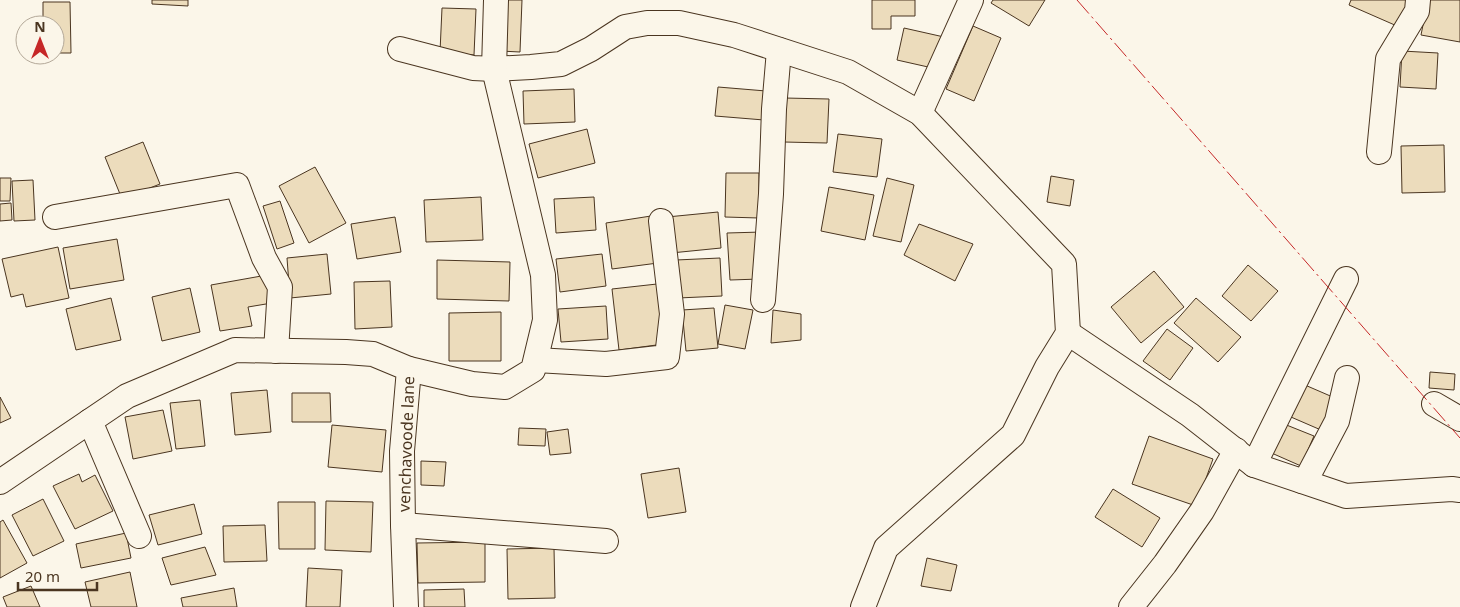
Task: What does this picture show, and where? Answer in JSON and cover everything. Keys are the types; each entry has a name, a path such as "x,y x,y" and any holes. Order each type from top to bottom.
{"street":[{"path":"409,369 472,384 505,387 533,370 536,360 545,320 543,275 494,70 496,0"},
{"path":"920,113 971,0"},
{"path":"1379,152 1388,60 1416,11 1418,0"},
{"path":"400,49 473,68 494,70 562,64 591,49 625,27 647,22 680,22 734,35 848,72 920,113 1064,264 1068,333 1046,366 1013,435 886,548 863,607"},
{"path":"763,300 779,50"},
{"path":"55,217 237,185 264,258 280,287 276,351"},
{"path":"536,360 606,364 667,356 672,314 661,221"},
{"path":"1254,465 1346,279"},
{"path":"1068,333 1190,415 1254,465 1346,496 1460,490"},
{"name":"venchavoode lane","path":"0,482 126,396 236,350 372,354 409,369 402,451 406,607"},
{"path":"1302,481 1308,476 1338,421 1347,378"},
{"path":"1434,404 1460,419"},
{"path":"90,421 139,536"},
{"path":"1131,607 1165,564 1202,511 1236,450"},
{"path":"403,525 606,541"}],"building":[{"path":"152,0 188,0 188,6 152,4"},
{"path":"501,0 522,0 520,52 500,51"},
{"path":"872,0 915,0 915,16 891,16 891,29 872,29"},
{"path":"993,0 1045,0 1029,26 991,3"},
{"path":"1351,0 1409,0 1397,26 1349,5"},
{"path":"1428,0 1460,0 1460,42 1421,35"},
{"path":"43,2 70,2 71,53 65,53 65,15 43,15"},
{"path":"442,8 476,9 474,55 440,52"},
{"path":"973,26 1001,38 974,101 946,89"},
{"path":"904,28 944,37 937,69 897,60"},
{"path":"1402,51 1438,53 1436,89 1400,87"},
{"path":"718,87 766,91 764,120 715,116"},
{"path":"574,89 575,122 524,124 523,91"},
{"path":"785,98 829,99 827,143 784,142"},
{"path":"587,129 595,163 538,178 529,144"},
{"path":"838,134 882,139 877,177 833,172"},
{"path":"143,142 160,184 122,199 105,157"},
{"path":"1444,145 1445,192 1402,193 1401,146"},
{"path":"315,167 346,223 309,243 279,186"},
{"path":"726,173 759,173 759,218 725,217"},
{"path":"1051,176 1074,180 1070,206 1047,202"},
{"path":"0,178 11,178 10,201 0,201"},
{"path":"887,178 914,185 901,242 873,236"},
{"path":"33,180 35,220 14,221 12,181"},
{"path":"829,187 874,195 865,240 821,231"},
{"path":"481,197 483,240 426,242 424,200"},
{"path":"594,197 596,230 556,233 554,199"},
{"path":"280,201 294,243 277,249 263,206"},
{"path":"11,203 12,220 0,221 0,204"},
{"path":"718,212 721,248 671,253 667,217"},
{"path":"651,216 658,263 612,269 606,223"},
{"path":"395,217 401,252 357,259 351,224"},
{"path":"919,224 973,244 955,281 904,255"},
{"path":"762,232 760,279 730,280 727,233"},
{"path":"117,239 124,280 70,289 63,248"},
{"path":"58,247 69,298 26,307 23,294 11,297 2,259"},
{"path":"327,254 331,294 290,298 287,258"},
{"path":"602,254 606,286 560,292 556,259"},
{"path":"720,258 722,296 678,298 676,260"},
{"path":"437,260 510,262 509,301 437,299"},
{"path":"1248,265 1278,291 1251,321 1222,296"},
{"path":"1154,271 1184,307 1141,343 1111,307"},
{"path":"267,275 272,303 248,307 252,326 220,331 211,285"},
{"path":"390,281 392,327 355,329 354,282"},
{"path":"657,284 664,344 619,350 612,289"},
{"path":"190,288 200,332 162,341 152,297"},
{"path":"111,298 121,340 76,350 66,309"},
{"path":"1196,298 1241,337 1218,362 1174,323"},
{"path":"725,305 753,310 745,349 718,344"},
{"path":"606,306 608,339 561,342 558,309"},
{"path":"714,308 718,348 686,351 682,310"},
{"path":"773,310 801,314 801,340 771,343"},
{"path":"501,312 501,361 449,361 449,313"},
{"path":"1167,329 1193,348 1170,380 1143,361"},
{"path":"1430,372 1455,374 1454,390 1429,388"},
{"path":"1298,382 1335,398 1321,430 1284,414"},
{"path":"267,390 271,432 235,435 231,393"},
{"path":"292,393 330,393 331,422 292,422"},
{"path":"0,397 11,418 0,423"},
{"path":"200,400 205,446 176,449 170,403"},
{"path":"163,410 172,451 133,459 125,417"},
{"path":"1279,422 1314,436 1301,466 1267,451"},
{"path":"332,425 386,430 382,472 328,467"},
{"path":"519,428 546,429 545,446 518,445"},
{"path":"568,429 571,453 550,455 547,432"},
{"path":"1149,436 1213,459 1196,506 1132,484"},
{"path":"421,461 446,462 444,486 421,485"},
{"path":"679,468 686,512 648,518 641,474"},
{"path":"79,474 82,482 95,475 113,511 75,529 53,486"},
{"path":"1113,489 1160,518 1142,547 1095,517"},
{"path":"43,499 64,541 33,556 12,515"},
{"path":"326,501 373,502 371,552 325,550"},
{"path":"278,502 315,502 315,549 279,549"},
{"path":"194,504 202,534 158,545 149,515"},
{"path":"3,520 27,563 0,578 0,522"},
{"path":"265,525 267,561 224,562 223,526"},
{"path":"126,533 131,558 81,568 76,544"},
{"path":"485,542 485,582 418,583 417,543"},
{"path":"205,547 216,575 171,585 162,558"},
{"path":"554,548 555,598 508,599 507,549"},
{"path":"927,558 957,565 951,591 921,586"},
{"path":"308,568 342,570 340,607 306,607"},
{"path":"130,572 137,607 91,607 85,582"},
{"path":"31,586 40,607 7,607 3,597"},
{"path":"234,588 237,607 183,607 181,598"},
{"path":"464,589 465,607 424,607 424,590"}],"power":[{"path":"1077,0 1460,438"}]}
